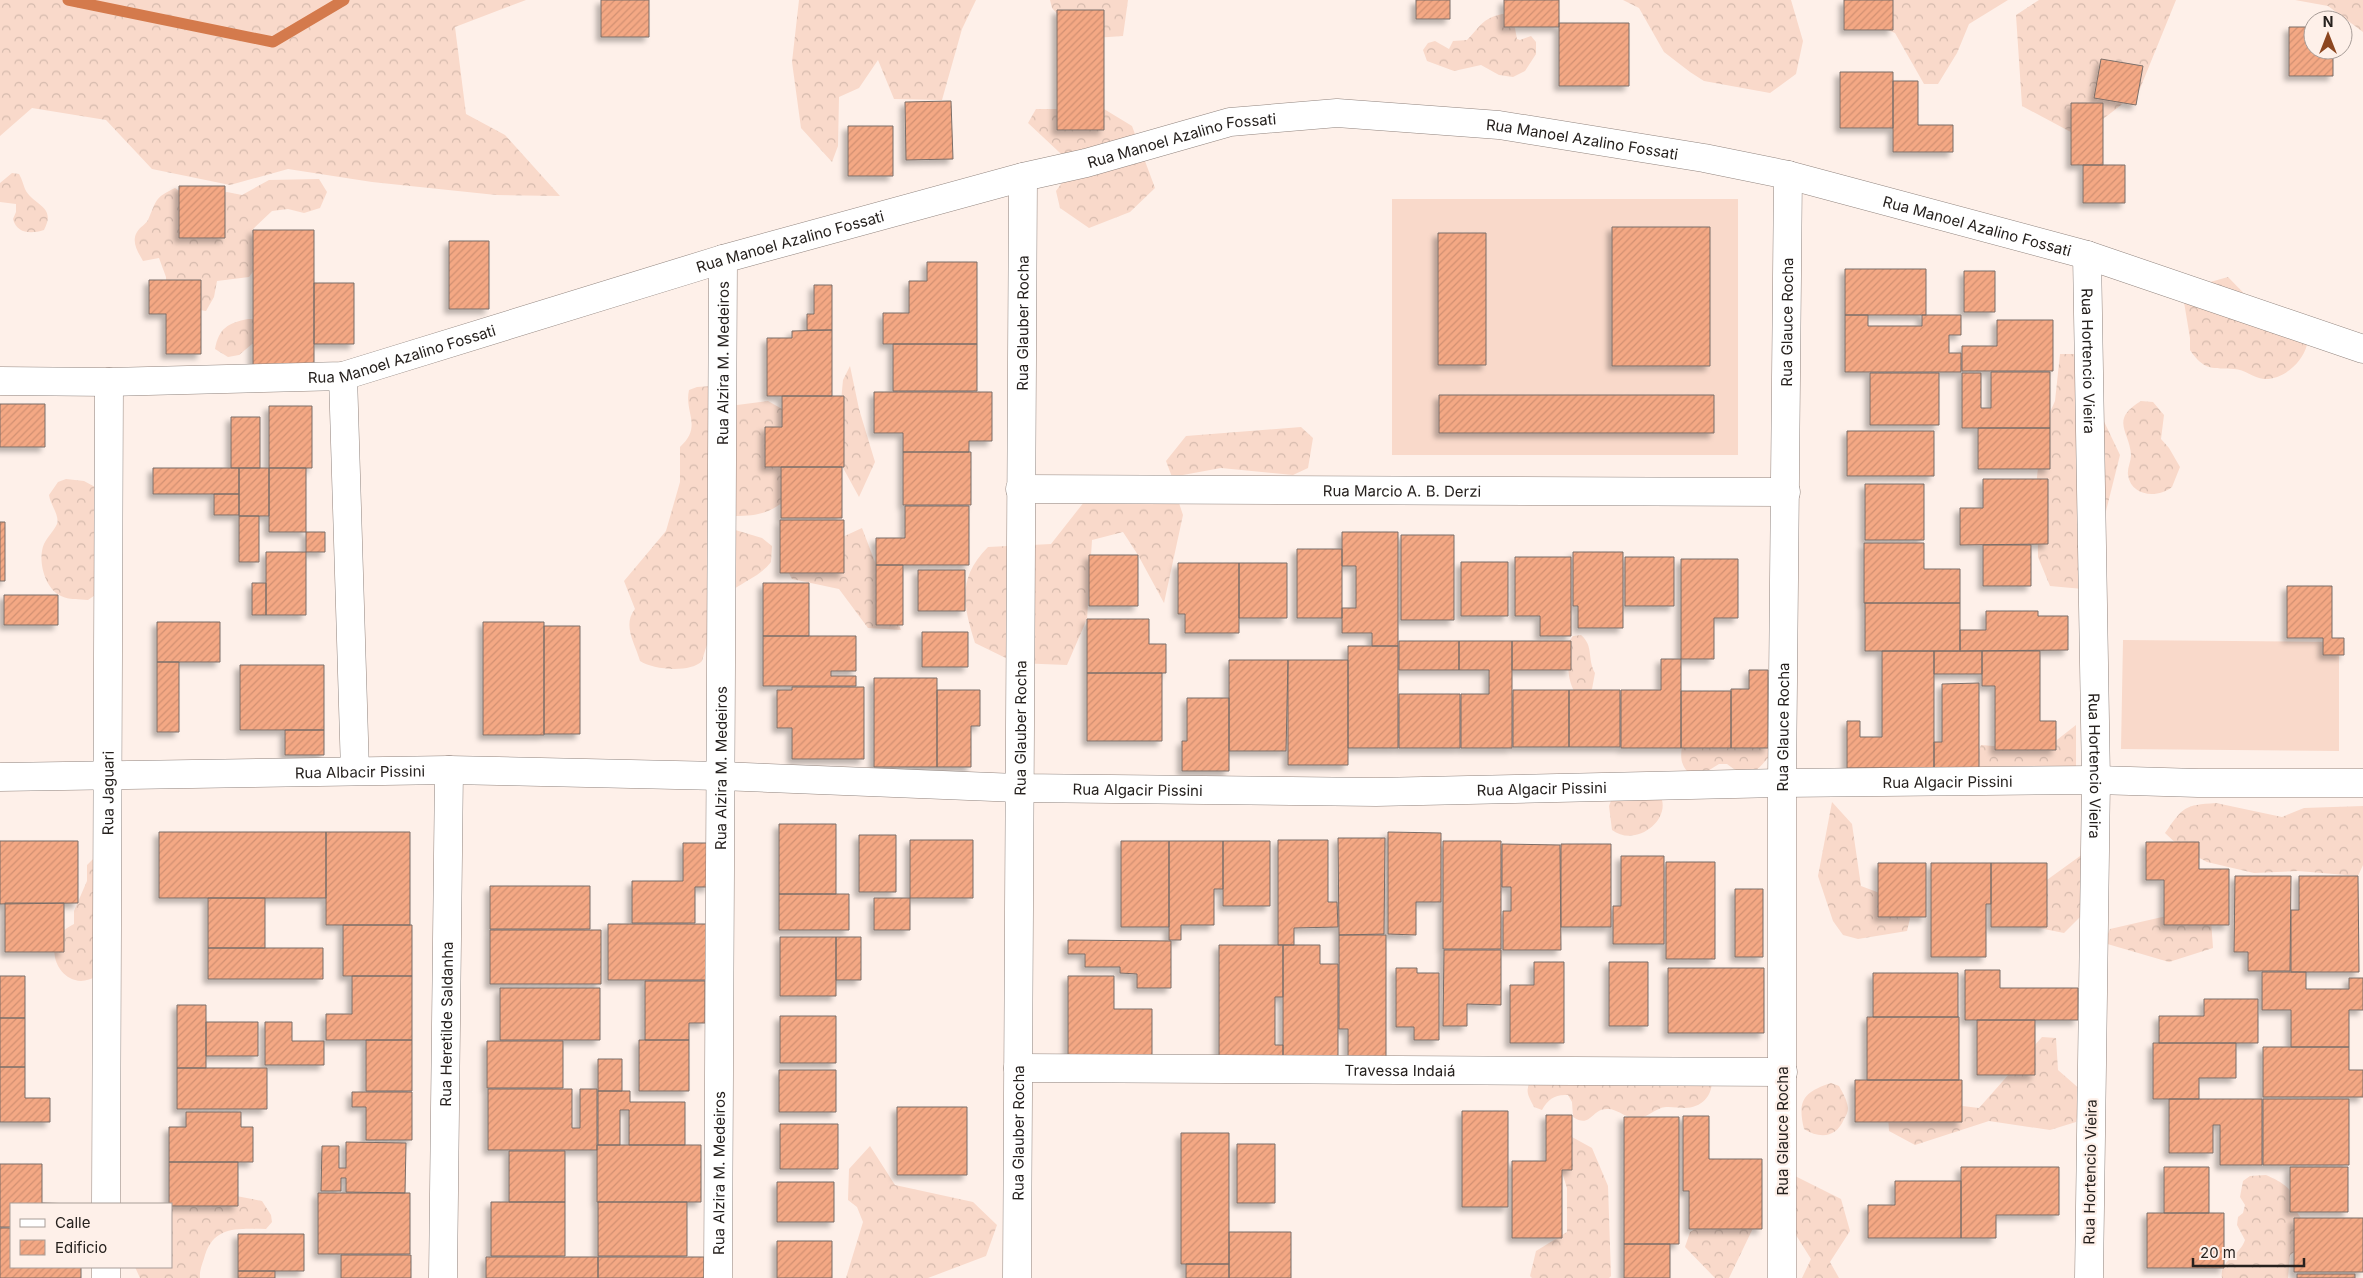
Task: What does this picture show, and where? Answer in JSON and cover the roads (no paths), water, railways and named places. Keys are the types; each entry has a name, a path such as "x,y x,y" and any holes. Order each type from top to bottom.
{"street":[{"name":"Rua Manoel Azalino Fossati","path":"0,381 109,382 343,376 723,259 1023,178 1086,163 1230,122 1337,113 1499,125 1704,158 1788,175 2087,255 2363,349"},
{"name":"Rua Glauce Rocha","path":"1782,1278 1782,783 1788,175"},
{"name":"Rua Glauber Rocha","path":"1017,1278 1023,178"},
{"name":"Rua Hortencio Vieira","path":"2087,255 2096,780 2089,1278"},
{"name":"Rua Alzira M. Medeiros","path":"718,1278 723,259"},
{"path":"343,376 355,772"},
{"name":"Rua Jaguari","path":"106,1203 109,382"},
{"name":"Rua Marcio A. B. Derzi","path":"1020,489 1786,492"},
{"name":"Rua Albacir Pissini","path":"0,777 449,770 720,776"},
{"name":"Rua Heretilde Saldanha","path":"443,1278 449,770"},
{"name":"Rua Algacir Pissini","path":"720,776 1020,788 1376,792 1782,783 2096,780 2198,783 2363,783"},
{"name":"Travessa Indaiá","path":"1018,1068 1783,1072"}],"waterway":[{"path":"68,0 273,42 344,0"}]}
